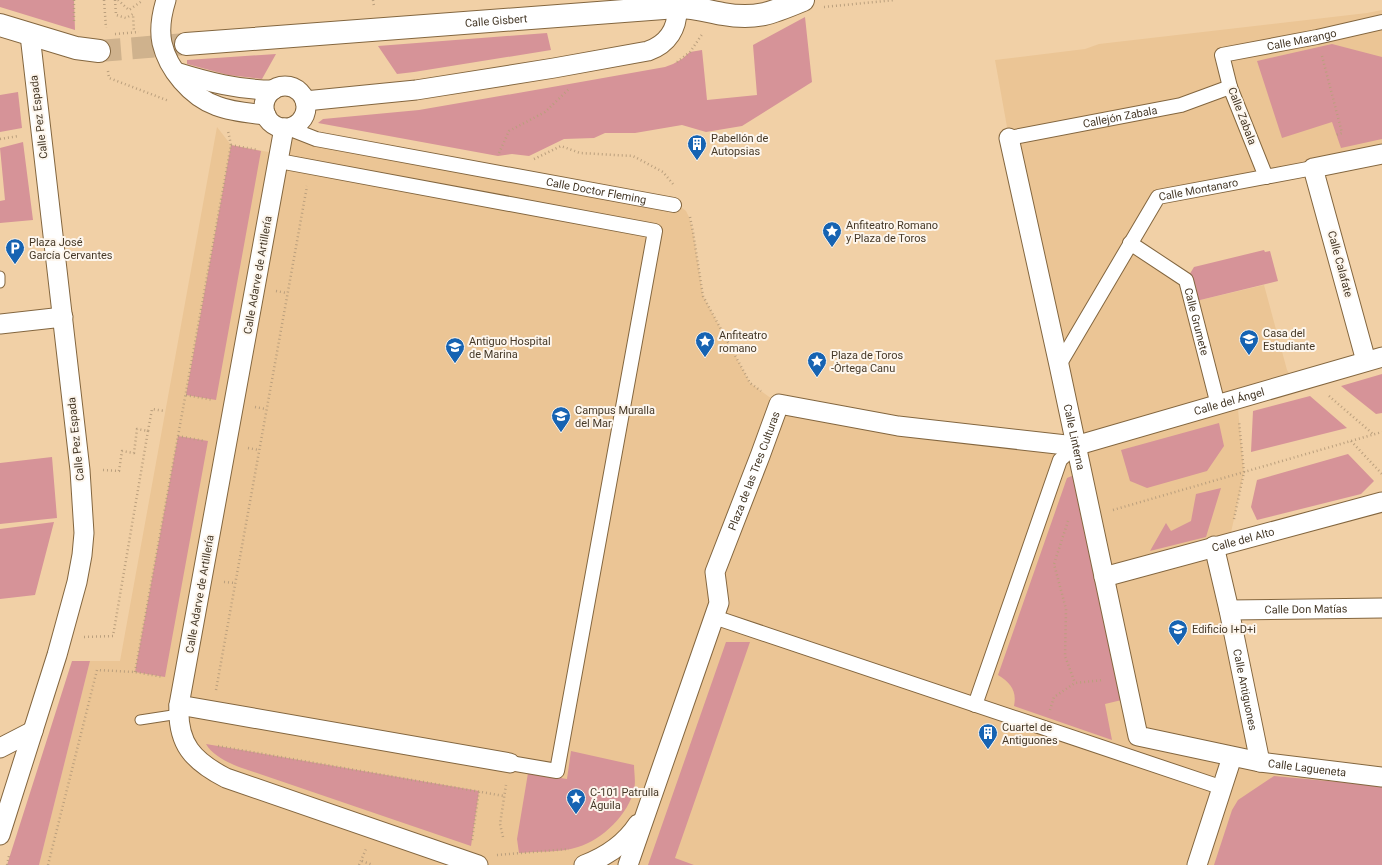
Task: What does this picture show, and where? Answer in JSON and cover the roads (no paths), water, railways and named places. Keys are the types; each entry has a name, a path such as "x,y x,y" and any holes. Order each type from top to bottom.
{"street":[{"path":"165,4 161,20 162,42 170,64 189,87 216,106 225,109 266,115"},
{"name":"Calle Gisbert","path":"186,44 677,7 698,8 739,16 753,16 812,4"},
{"path":"305,101 416,90 554,68 648,50 660,45 673,30 677,16 677,7"},
{"name":"Calle Marango","path":"1222,55 1317,37 1382,22"},
{"path":"0,25 76,48 104,50"},
{"name":"Calle Pez Espada","path":"0,835 33,731 77,582 84,533 80,470 30,34"},
{"name":"Calle Zabala","path":"1222,55 1230,87 1266,177"},
{"path":"176,72 226,86 245,89 273,90"},
{"path":"288,86 295,89 302,95 305,101 305,114 299,123 295,126 286,128 272,124 264,110 265,100 273,90 279,87 288,86"},
{"name":"Callejón Zabala","path":"1009,138 1181,105 1230,87"},
{"name":"Calle Adarve de Artillería","path":"286,128 278,161 179,710 181,733 188,749 208,768 226,778 487,862"},
{"name":"Calle Doctor Fleming","path":"286,128 316,139 674,205"},
{"name":"Calle Linterna","path":"1009,138 1138,736"},
{"name":"Calle Montanaro","path":"1059,365 1158,197 1382,154"},
{"path":"179,710 212,711 557,771 655,231 278,161"},
{"name":"Calle Calafate","path":"1313,168 1374,359"},
{"name":"Calle Grumete","path":"1130,243 1186,280 1218,405"},
{"path":"0,324 62,317"},
{"name":"Calle del Ángel","path":"1075,446 1374,359"},
{"name":"Plaza de las Tres Culturas","path":"651,798 719,603 715,572 779,404 898,426 1075,446"},
{"path":"975,705 1060,460 1075,446"},
{"name":"Calle del Alto","path":"1104,577 1221,544 1382,502"},
{"name":"Calle Antiguones","path":"1221,544 1229,610 1260,762"},
{"name":"Calle Don Matías","path":"1229,610 1382,608"},
{"path":"714,617 1223,788"},
{"path":"0,748 33,731"},
{"name":"Calle Lagueneta","path":"1138,736 1260,762 1382,777"},
{"path":"1197,865 1223,788 1232,756"},
{"path":"584,865 610,852 633,831 640,821 651,798"},
{"path":"628,865 651,798"}],"lane":[{"path":"0,276 0,283"},
{"path":"140,720 179,710"}],"tunnel":[{"path":"99,51 186,44"}],"place":[{"name":"Pabellón de Autopsias","path":"697,161"},
{"name":"Anfiteatro Romano y Plaza de Toros","path":"832,248"},
{"name":"Plaza José García Cervantes","path":"15,265"},
{"name":"Casa del Estudiante","path":"1249,356"},
{"name":"Anfiteatro romano","path":"705,358"},
{"name":"Antiguo Hospital de Marina","path":"455,364"},
{"name":"Plaza de Toros -Òrtega Canu","path":"817,378"},
{"name":"Campus Muralla del Mar","path":"561,433"},
{"name":"Edificio I+D+i","path":"1178,646"},
{"name":"Cuartel de Antiguones","path":"988,750"},
{"name":"C-101 Patrulla Águila","path":"576,815"}]}
